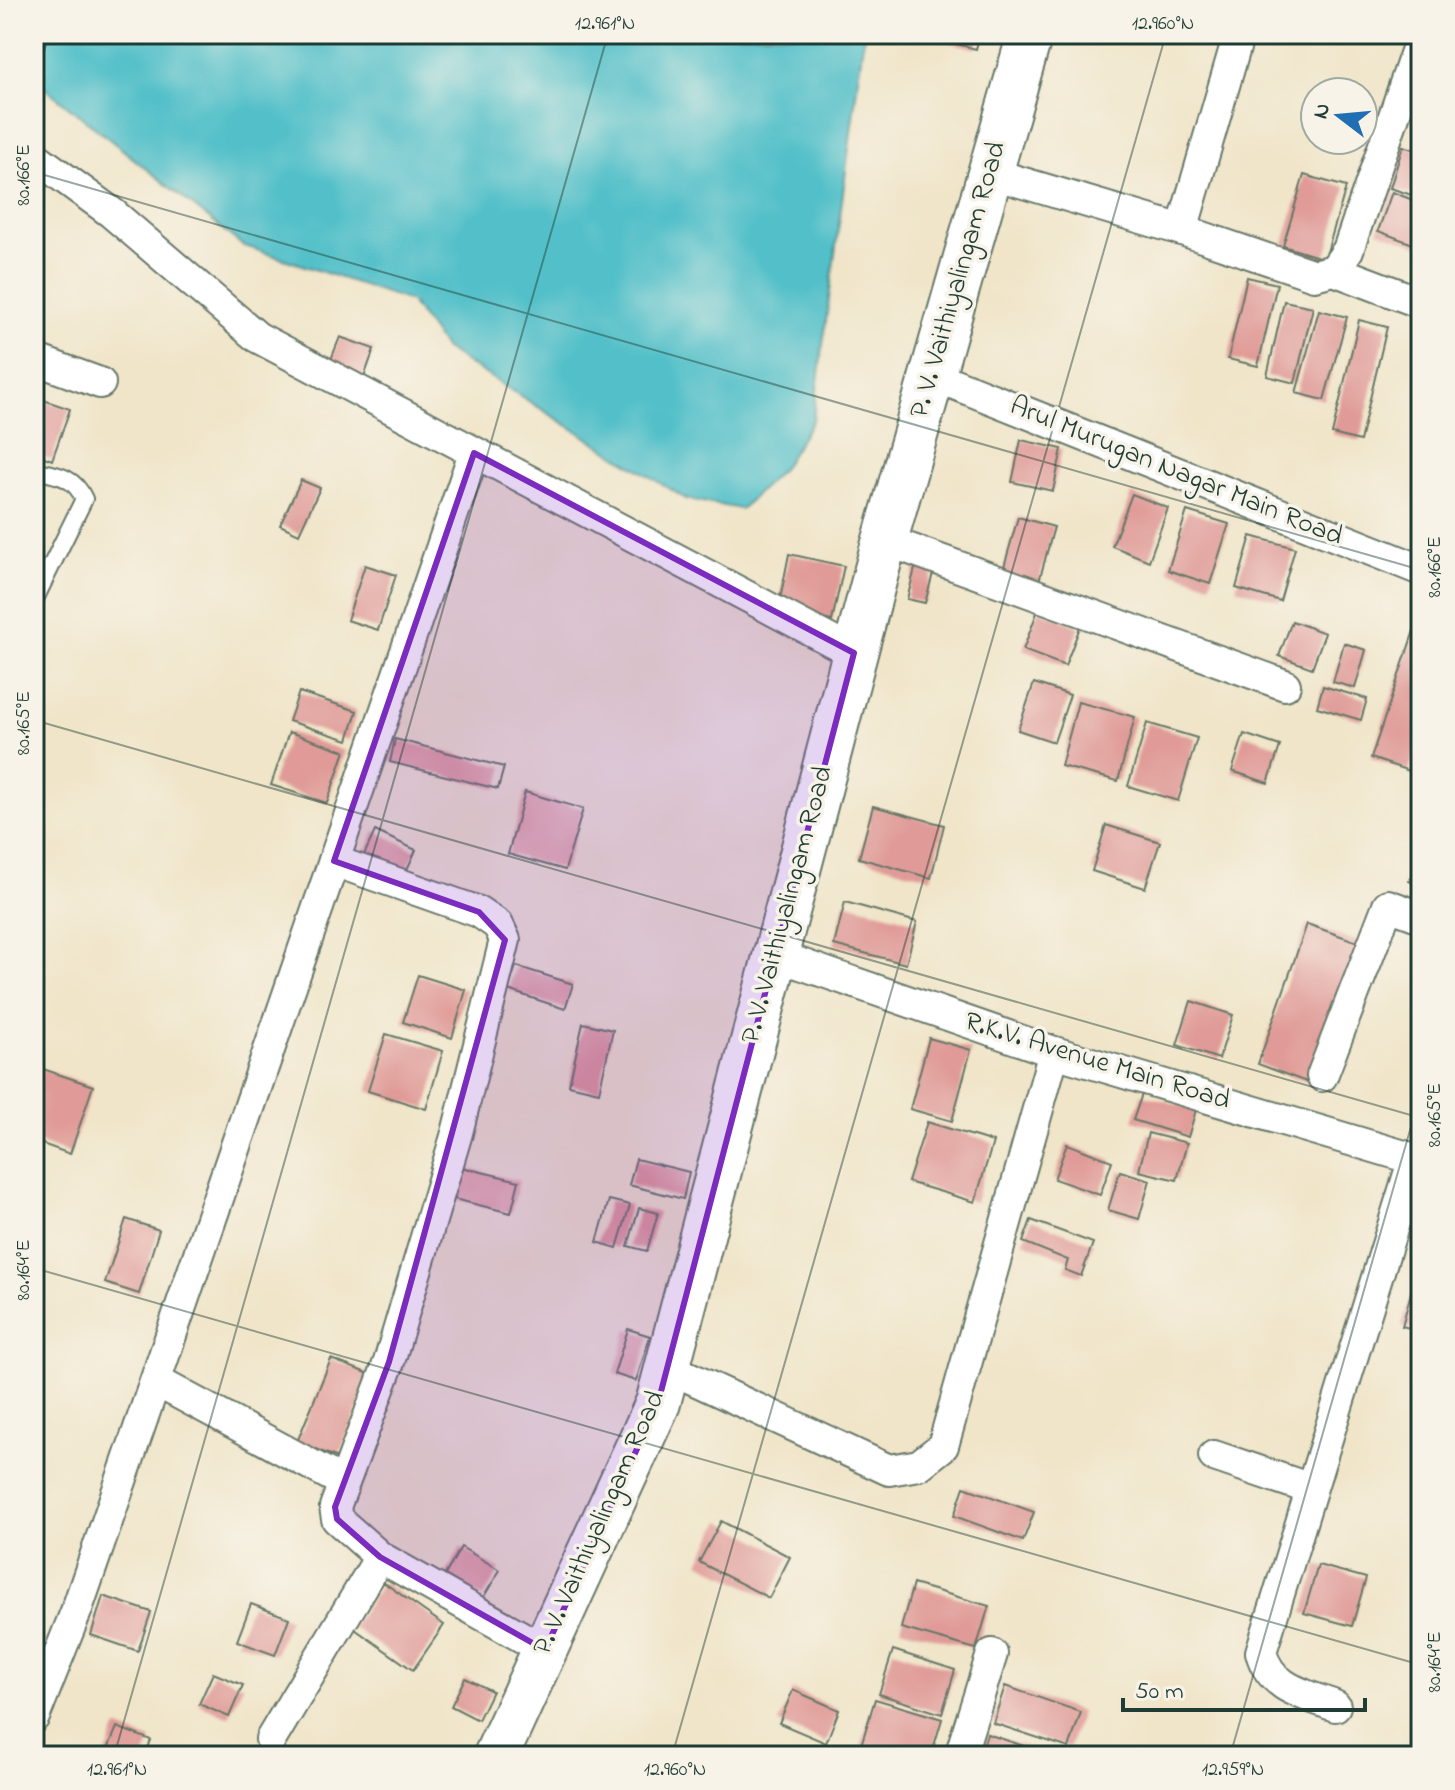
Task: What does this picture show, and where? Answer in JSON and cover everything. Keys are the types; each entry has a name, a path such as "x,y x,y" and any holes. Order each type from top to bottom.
{"street":[{"name":"P. V. Vaithiyalingam Road","path":"496,1756 658,1403 854,653 1030,34"},
{"path":"1182,230 1239,34"},
{"path":"1334,270 1348,250 1421,37"},
{"path":"34,156 112,213 257,337 854,653"},
{"path":"990,173 1182,230 1314,275 1334,270 1421,303"},
{"path":"34,359 100,383"},
{"name":"Arul Murugan Nagar Main Road","path":"932,375 1421,570"},
{"path":"34,1717 77,1609 334,861 369,728 474,453"},
{"path":"885,540 1285,685"},
{"path":"334,861 479,912 498,925 505,940 457,1133 389,1362 335,1507 337,1519 380,1557 545,1650"},
{"path":"1322,1076 1388,905 1421,917"},
{"name":"R.K.V. Avenue Main Road","path":"775,955 1054,1052 1417,1160"},
{"path":"667,1367 889,1470 919,1465 943,1446 1054,1052"},
{"path":"1335,1706 1280,1685 1264,1667 1261,1652 1417,1160"},
{"path":"156,1381 343,1482"},
{"path":"1214,1456 1311,1489"},
{"path":"271,1739 380,1557"},
{"path":"960,1756 992,1654"}],"lane":[{"path":"34,470 70,479 78,485 84,499 34,601"}],"highlighted area":[{"path":"474,453 854,653 658,1403 545,1650 380,1557 337,1519 335,1507 389,1362 505,940 479,912 334,861"}],"water":[{"path":"34,34 864,34 813,420 782,469 741,509 686,499 445,349 410,301 242,245 34,79"}],"building":[{"path":"934,34 980,34 976,49 933,38"},
{"path":"1403,146 1421,152 1421,198 1390,188"},
{"path":"1304,175 1346,187 1325,259 1283,246"},
{"path":"1392,192 1421,203 1421,247 1378,231"},
{"path":"1247,277 1277,284 1258,366 1228,359"},
{"path":"34,289 44,293 34,317"},
{"path":"1284,301 1313,307 1295,383 1267,376"},
{"path":"1319,310 1347,317 1324,400 1296,393"},
{"path":"1359,320 1387,327 1360,441 1332,434"},
{"path":"340,337 374,349 363,380 328,367"},
{"path":"38,398 70,409 52,460 34,453 34,410"},
{"path":"1021,440 1062,449 1053,491 1012,482"},
{"path":"301,480 320,488 299,534 280,525"},
{"path":"1132,494 1168,508 1149,561 1112,546"},
{"path":"1187,511 1229,524 1210,584 1168,570"},
{"path":"1018,517 1054,527 1038,585 1002,574"},
{"path":"1251,536 1295,548 1280,601 1236,588"},
{"path":"789,554 844,566 832,621 778,610"},
{"path":"917,561 935,566 925,603 907,599"},
{"path":"365,565 396,575 378,630 347,620"},
{"path":"1038,610 1080,627 1065,666 1023,650"},
{"path":"1420,613 1421,736 1409,771 1371,758"},
{"path":"1292,621 1325,633 1312,668 1279,656"},
{"path":"1344,643 1366,650 1355,688 1333,682"},
{"path":"1034,683 1070,695 1054,742 1018,730"},
{"path":"1323,686 1367,699 1361,720 1317,707"},
{"path":"299,692 357,711 348,740 289,721"},
{"path":"1078,702 1135,717 1118,781 1061,766"},
{"path":"1147,723 1197,738 1178,801 1128,786"},
{"path":"289,732 345,751 327,803 271,785"},
{"path":"1244,734 1280,746 1268,783 1232,771"},
{"path":"395,739 504,767 498,789 390,762"},
{"path":"525,792 583,809 565,870 508,854"},
{"path":"873,806 944,825 931,878 859,858"},
{"path":"1106,825 1160,842 1145,888 1092,871"},
{"path":"375,831 416,850 405,874 364,855"},
{"path":"1421,852 1421,887 1409,881"},
{"path":"845,902 917,922 906,964 834,945"},
{"path":"1307,924 1358,942 1309,1083 1258,1064"},
{"path":"516,966 573,984 565,1009 508,990"},
{"path":"418,975 466,990 452,1038 403,1022"},
{"path":"1191,1001 1233,1015 1219,1059 1177,1045"},
{"path":"583,1023 613,1030 599,1092 569,1085"},
{"path":"386,1034 443,1051 426,1109 368,1091"},
{"path":"929,1038 971,1050 952,1121 910,1109"},
{"path":"43,1069 93,1086 70,1154 34,1141 34,1095"},
{"path":"1142,1094 1196,1110 1188,1137 1133,1120"},
{"path":"927,1122 993,1142 975,1202 908,1182"},
{"path":"1148,1133 1187,1143 1177,1180 1139,1171"},
{"path":"1067,1144 1112,1161 1100,1195 1054,1179"},
{"path":"636,1159 689,1172 683,1199 629,1185"},
{"path":"461,1167 519,1181 511,1213 454,1199"},
{"path":"1120,1171 1150,1180 1139,1219 1108,1210"},
{"path":"609,1200 630,1205 617,1248 597,1242"},
{"path":"639,1208 658,1213 647,1251 628,1246"},
{"path":"126,1219 159,1230 139,1294 105,1283"},
{"path":"1031,1220 1093,1243 1081,1276 1065,1270 1068,1260 1023,1242"},
{"path":"1415,1278 1421,1280 1421,1331 1402,1326"},
{"path":"628,1329 650,1336 636,1381 614,1374"},
{"path":"331,1359 372,1375 338,1458 297,1442"},
{"path":"964,1487 1034,1512 1023,1541 954,1516"},
{"path":"721,1521 790,1557 769,1598 699,1562"},
{"path":"461,1547 500,1570 483,1598 445,1575"},
{"path":"1318,1565 1366,1578 1352,1626 1304,1613"},
{"path":"383,1582 444,1625 413,1670 352,1627"},
{"path":"913,1584 989,1606 976,1649 901,1628"},
{"path":"103,1596 151,1612 138,1651 91,1635"},
{"path":"251,1604 289,1618 275,1655 237,1641"},
{"path":"893,1650 955,1670 942,1714 879,1694"},
{"path":"213,1673 243,1685 229,1717 199,1704"},
{"path":"465,1678 492,1691 478,1720 451,1706"},
{"path":"1005,1686 1081,1712 1069,1748 993,1723"},
{"path":"793,1690 839,1710 826,1743 779,1723"},
{"path":"875,1699 942,1719 931,1756 872,1756 859,1752"},
{"path":"117,1727 151,1740 145,1756 105,1756"},
{"path":"987,1734 1052,1755 1052,1756 980,1756"}]}
